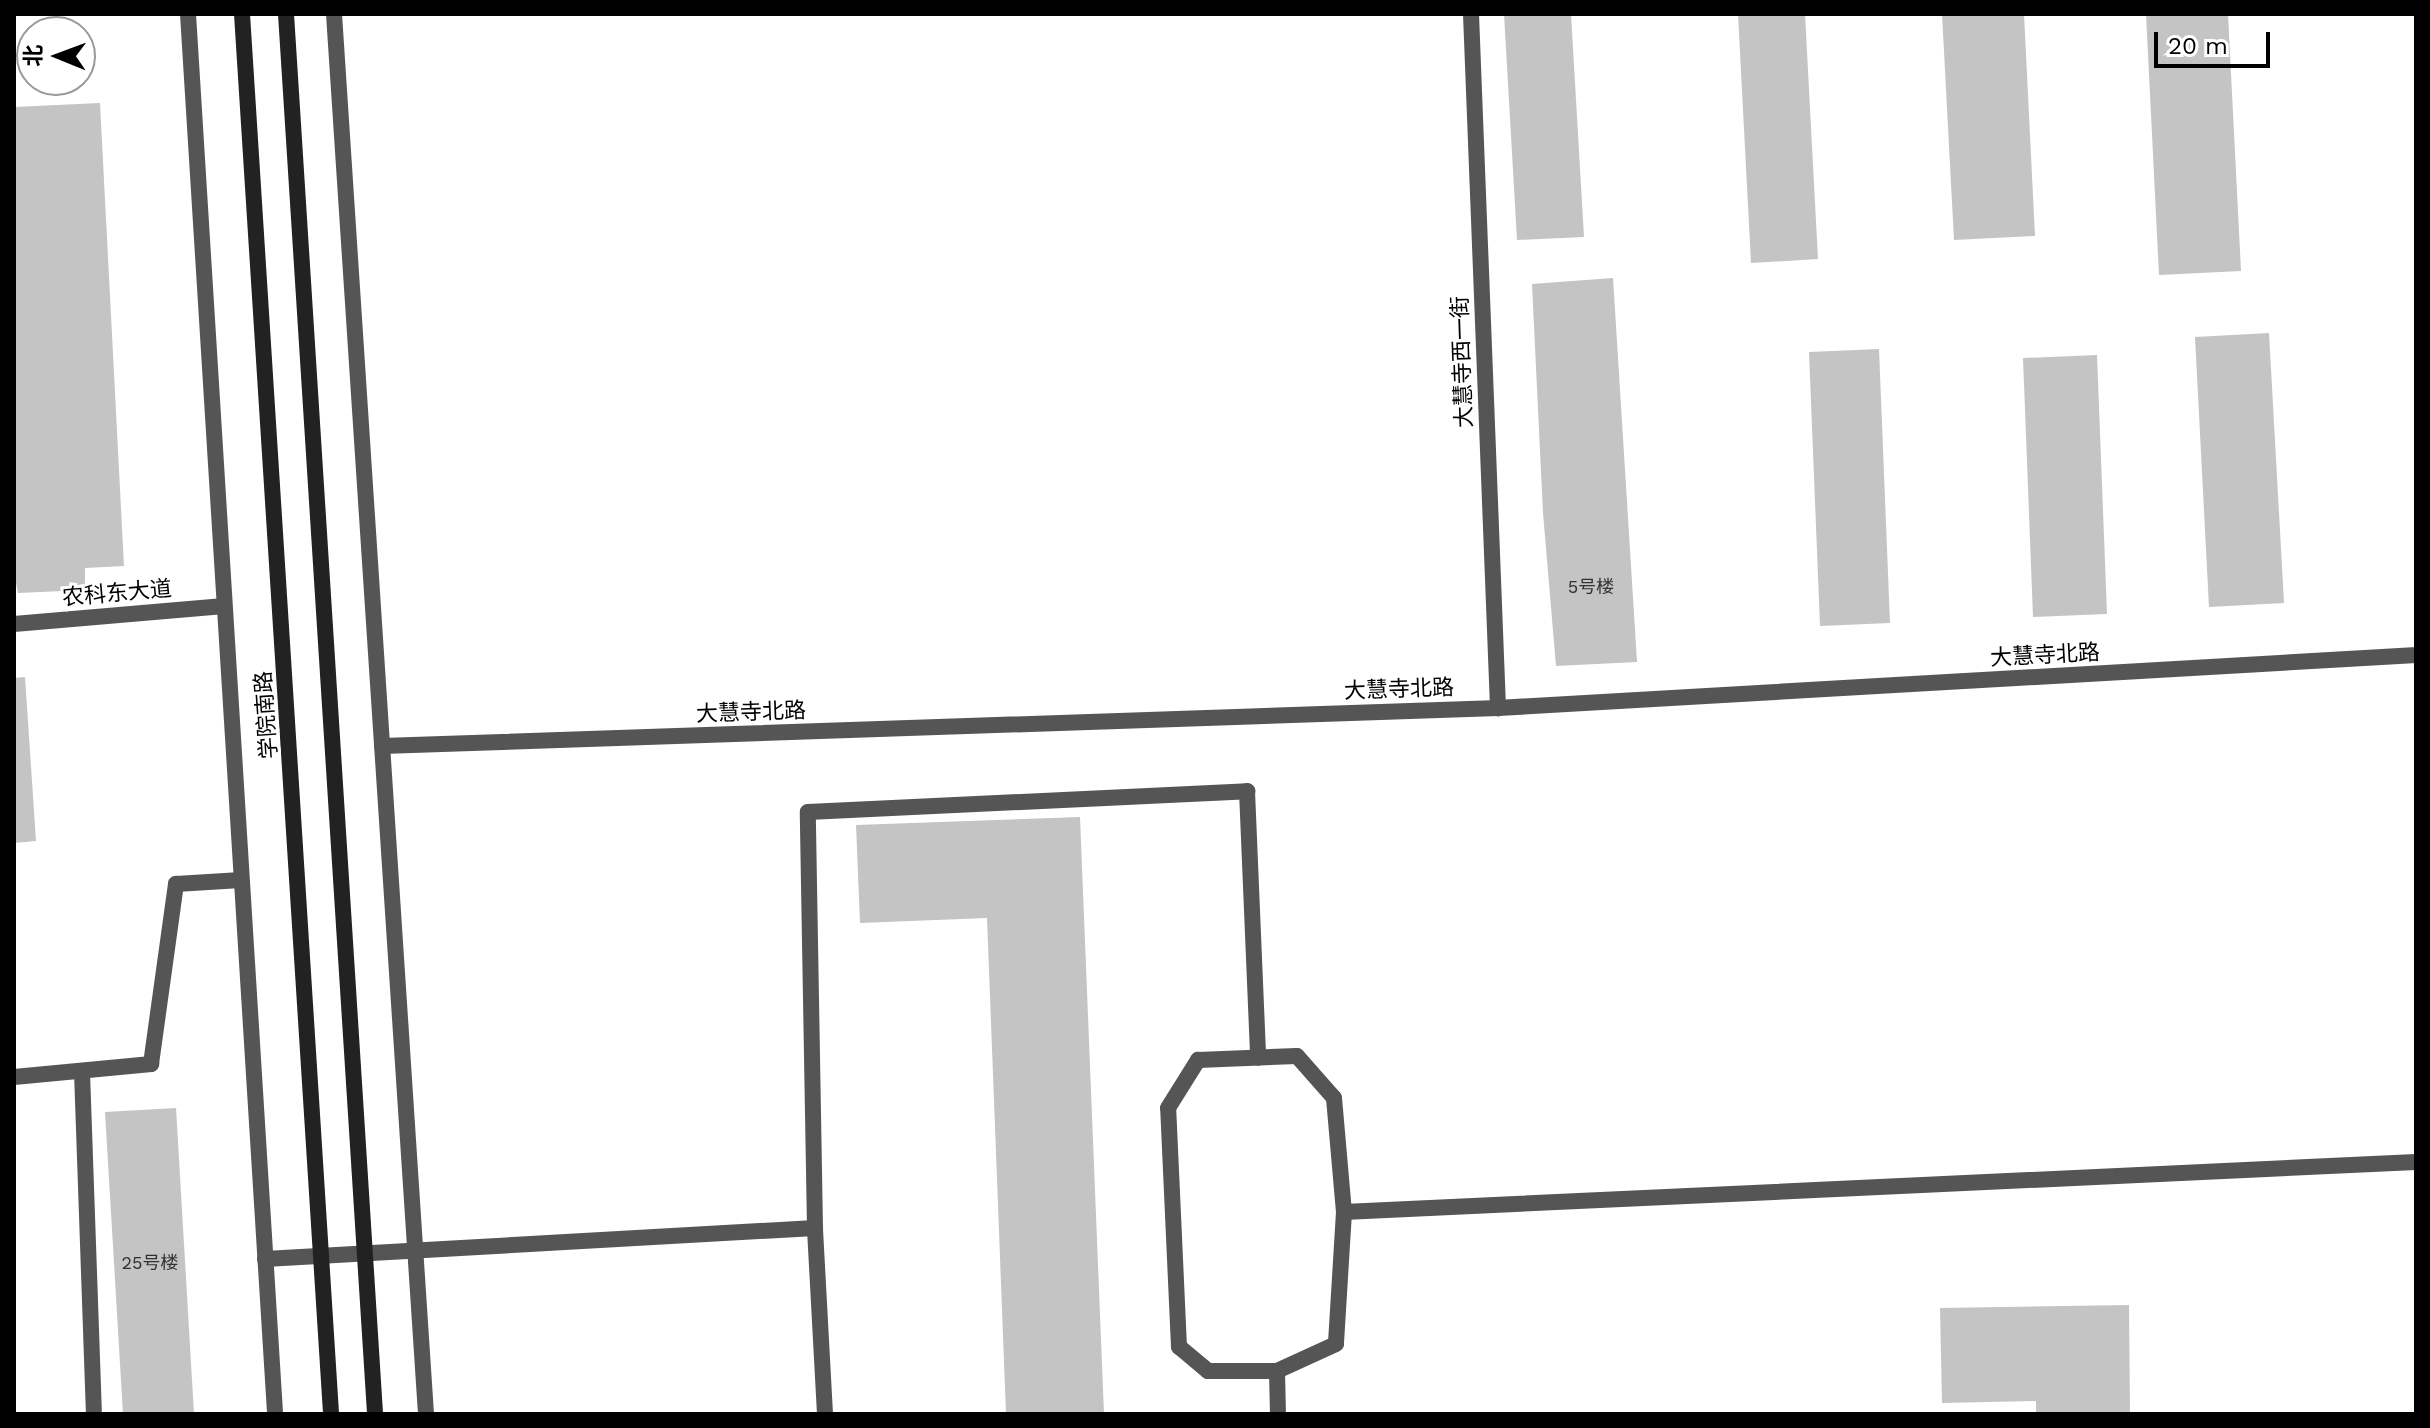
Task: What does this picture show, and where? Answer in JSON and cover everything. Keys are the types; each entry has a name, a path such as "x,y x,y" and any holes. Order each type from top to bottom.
{"main road":[{"name":"学院南路","path":"242,14 331,1414"},
{"path":"286,14 375,1414"}],"street":[{"path":"188,14 275,1414"},
{"path":"334,14 426,1414"},
{"name":"大慧寺西一街","path":"1471,14 1498,708"},
{"name":"农科东大道","path":"14,624 224,606"},
{"name":"大慧寺北路","path":"382,746 1498,708 2416,655"},
{"path":"825,1414 815,1228 808,812 1247,791 1258,1058"},
{"path":"14,1077 151,1064 176,884 241,880"},
{"path":"1297,1056 1334,1098 1344,1212 1336,1344 1277,1371 1208,1371 1179,1347 1168,1108 1198,1060 1297,1056"},
{"path":"82,1072 94,1414"},
{"path":"1344,1212 2416,1162"},
{"path":"265,1259 815,1228"},
{"path":"1277,1371 1278,1414"}],"building":[{"path":"1504,14 1571,14 1584,237 1517,240"},
{"path":"1738,14 1805,14 1818,259 1751,263"},
{"path":"1942,14 2024,14 2035,236 1954,240"},
{"path":"2146,14 2228,14 2241,271 2159,275"},
{"path":"100,103 124,566 85,568 85,590 18,593 14,573 14,107"},
{"path":"1613,278 1637,662 1556,666 1543,513 1532,284"},
{"path":"2269,333 2284,603 2209,607 2195,337"},
{"path":"1879,349 1890,623 1820,626 1809,352"},
{"path":"2097,355 2107,614 2033,617 2023,358"},
{"path":"25,677 36,841 14,843 14,678"},
{"path":"1080,817 1104,1414 1006,1414 987,918 860,923 856,825"},
{"path":"176,1108 194,1414 123,1414 105,1112"},
{"path":"2129,1305 2130,1414 2036,1414 2036,1401 1942,1403 1940,1308"}]}
